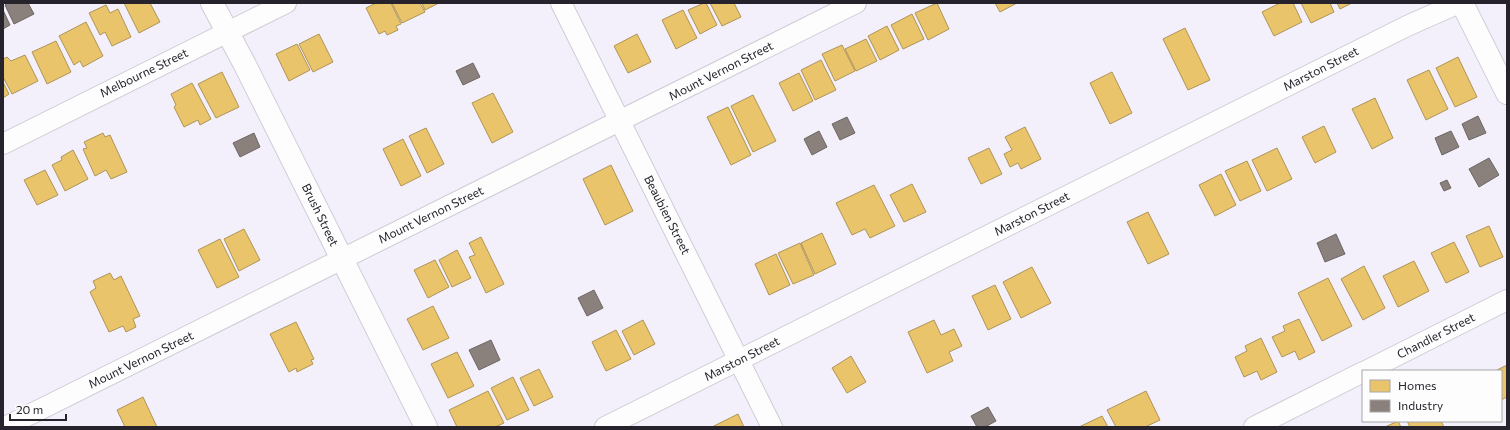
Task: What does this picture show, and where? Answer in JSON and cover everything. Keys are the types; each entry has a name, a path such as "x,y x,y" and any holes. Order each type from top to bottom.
{"street":[{"name":"Brush Street","path":"212,3 245,65 426,427"},
{"name":"Melbourne Street","path":"3,144 286,3"},
{"name":"Beaubien Street","path":"561,3 772,427"},
{"name":"Mount Vernon Street","path":"5,427 856,3"},
{"path":"1460,3 1507,93"},
{"name":"Marston Street","path":"605,427 1407,26 1460,3"},
{"name":"Chandler Street","path":"1368,370 1507,300"},
{"path":"1254,427 1362,373"}],"building: Homes":[{"path":"124,3 150,3 160,22 139,33"},
{"path":"376,3 391,3 401,24 396,26 398,30 387,35 385,31 379,34 366,8"},
{"path":"392,3 420,3 425,12 402,23"},
{"path":"422,3 439,3 425,10"},
{"path":"706,3 717,25 700,34 688,10"},
{"path":"710,3 734,3 741,17 722,26"},
{"path":"937,3 949,29 928,40 915,13"},
{"path":"995,3 1017,3 1000,12"},
{"path":"1280,3 1293,3 1302,22 1274,36 1262,12"},
{"path":"1301,3 1330,3 1334,12 1311,23"},
{"path":"1337,3 1352,3 1340,9"},
{"path":"106,5 110,13 118,9 131,37 112,46 105,32 100,35 89,13"},
{"path":"683,10 697,38 676,49 662,20"},
{"path":"912,14 924,39 903,49 891,25"},
{"path":"86,22 103,56 83,67 80,61 74,65 59,36"},
{"path":"887,26 899,50 880,60 868,36"},
{"path":"1185,28 1210,80 1188,90 1163,39"},
{"path":"319,34 333,62 313,72 299,44"},
{"path":"637,34 651,62 628,73 614,46"},
{"path":"866,39 877,61 856,71 845,49"},
{"path":"56,41 71,72 47,84 32,52"},
{"path":"297,44 310,70 289,81 276,54"},
{"path":"842,45 855,71 835,81 822,54"},
{"path":"25,55 38,81 12,94 3,77 3,59 7,57 11,61"},
{"path":"1458,57 1477,97 1455,107 1436,68"},
{"path":"821,60 836,90 815,100 801,70"},
{"path":"1429,70 1448,109 1426,120 1407,80"},
{"path":"222,72 239,107 216,118 198,84"},
{"path":"1112,72 1132,113 1110,124 1090,83"},
{"path":"799,73 813,101 793,111 779,83"},
{"path":"3,82 9,94 3,98"},
{"path":"192,83 211,119 200,125 198,120 184,127 174,107 176,105 171,94"},
{"path":"493,93 513,132 492,143 472,103"},
{"path":"753,95 776,141 753,152 731,106"},
{"path":"1375,98 1393,138 1372,149 1352,109"},
{"path":"728,107 751,155 731,165 707,117"},
{"path":"1324,126 1336,152 1315,163 1302,137"},
{"path":"1025,127 1041,159 1021,169 1018,163 1010,167 1004,154 1012,150 1005,137"},
{"path":"426,128 444,164 427,173 409,136"},
{"path":"103,133 105,137 110,135 127,172 111,179 106,170 95,176 83,149 87,148 84,142"},
{"path":"403,139 421,176 401,186 383,149"},
{"path":"989,148 1002,174 981,184 968,158"},
{"path":"1277,148 1292,179 1267,191 1252,160"},
{"path":"73,150 88,179 65,191 52,165 62,160 61,157"},
{"path":"1247,161 1261,191 1240,201 1225,171"},
{"path":"611,165 633,211 605,225 583,179"},
{"path":"45,170 58,195 37,205 24,180"},
{"path":"1221,174 1236,205 1215,216 1199,185"},
{"path":"912,184 926,212 904,222 890,195"},
{"path":"874,185 895,226 870,238 865,229 852,235 836,203"},
{"path":"1148,212 1169,254 1148,264 1127,222"},
{"path":"1489,226 1503,257 1480,267 1466,236"},
{"path":"244,229 260,260 239,271 224,239"},
{"path":"822,233 836,264 815,274 801,243"},
{"path":"481,237 504,284 486,293 469,257 475,255 469,243"},
{"path":"220,239 239,277 217,288 198,250"},
{"path":"1454,242 1469,272 1446,283 1431,253"},
{"path":"800,243 814,275 793,284 778,253"},
{"path":"457,250 471,278 452,287 439,260"},
{"path":"776,254 790,285 769,295 755,264"},
{"path":"435,260 449,287 428,298 414,270"},
{"path":"1414,261 1429,291 1398,307 1383,276"},
{"path":"1364,266 1385,308 1363,320 1341,279"},
{"path":"1032,267 1051,303 1021,318 1003,282"},
{"path":"110,273 114,280 121,276 140,316 133,319 136,327 126,332 123,326 109,332 90,292 96,288 93,281"},
{"path":"1328,278 1352,326 1322,341 1298,293"},
{"path":"995,285 1011,319 988,330 972,296"},
{"path":"433,306 449,338 423,350 407,319"},
{"path":"1299,319 1315,352 1299,360 1295,351 1282,357 1272,337 1285,331 1283,326"},
{"path":"643,320 655,344 634,355 622,331"},
{"path":"934,320 941,335 954,329 962,346 949,352 953,361 927,373 908,332"},
{"path":"296,322 314,359 311,360 313,364 297,372 296,368 289,372 270,334"},
{"path":"616,330 631,359 606,371 592,342"},
{"path":"1261,338 1277,372 1261,380 1257,371 1244,377 1235,357 1247,351 1245,346"},
{"path":"457,352 474,386 448,398 431,364"},
{"path":"851,356 866,382 847,393 832,368"},
{"path":"1507,365 1507,397 1502,400 1502,370 1497,370"},
{"path":"539,369 553,397 534,406 520,378"},
{"path":"513,377 529,410 507,420 491,388"},
{"path":"488,391 504,423 495,427 457,427 449,410"},
{"path":"1146,391 1160,420 1145,427 1116,427 1107,410"},
{"path":"143,397 157,427 125,427 117,410"},
{"path":"738,414 744,427 712,427"},
{"path":"1102,416 1108,427 1079,427"},
{"path":"1398,422 1401,427 1385,427"},
{"path":"1408,422 1442,422 1444,427 1410,427"}],"building: Industry":[{"path":"8,3 28,3 34,14 14,24 5,5"},
{"path":"3,10 10,25 3,29"},
{"path":"473,63 480,77 463,85 456,71"},
{"path":"1478,116 1486,133 1469,140 1462,124"},
{"path":"847,117 855,133 840,140 832,124"},
{"path":"819,131 827,147 812,155 804,139"},
{"path":"1451,131 1459,147 1442,155 1435,138"},
{"path":"254,133 260,147 240,157 233,143"},
{"path":"1489,158 1499,175 1479,187 1469,169"},
{"path":"1447,180 1451,188 1444,191 1440,183"},
{"path":"1336,234 1345,254 1325,262 1317,243"},
{"path":"594,290 603,308 587,316 578,298"},
{"path":"491,340 500,360 479,370 469,350"},
{"path":"988,407 996,421 985,427 977,427 971,416"}]}
